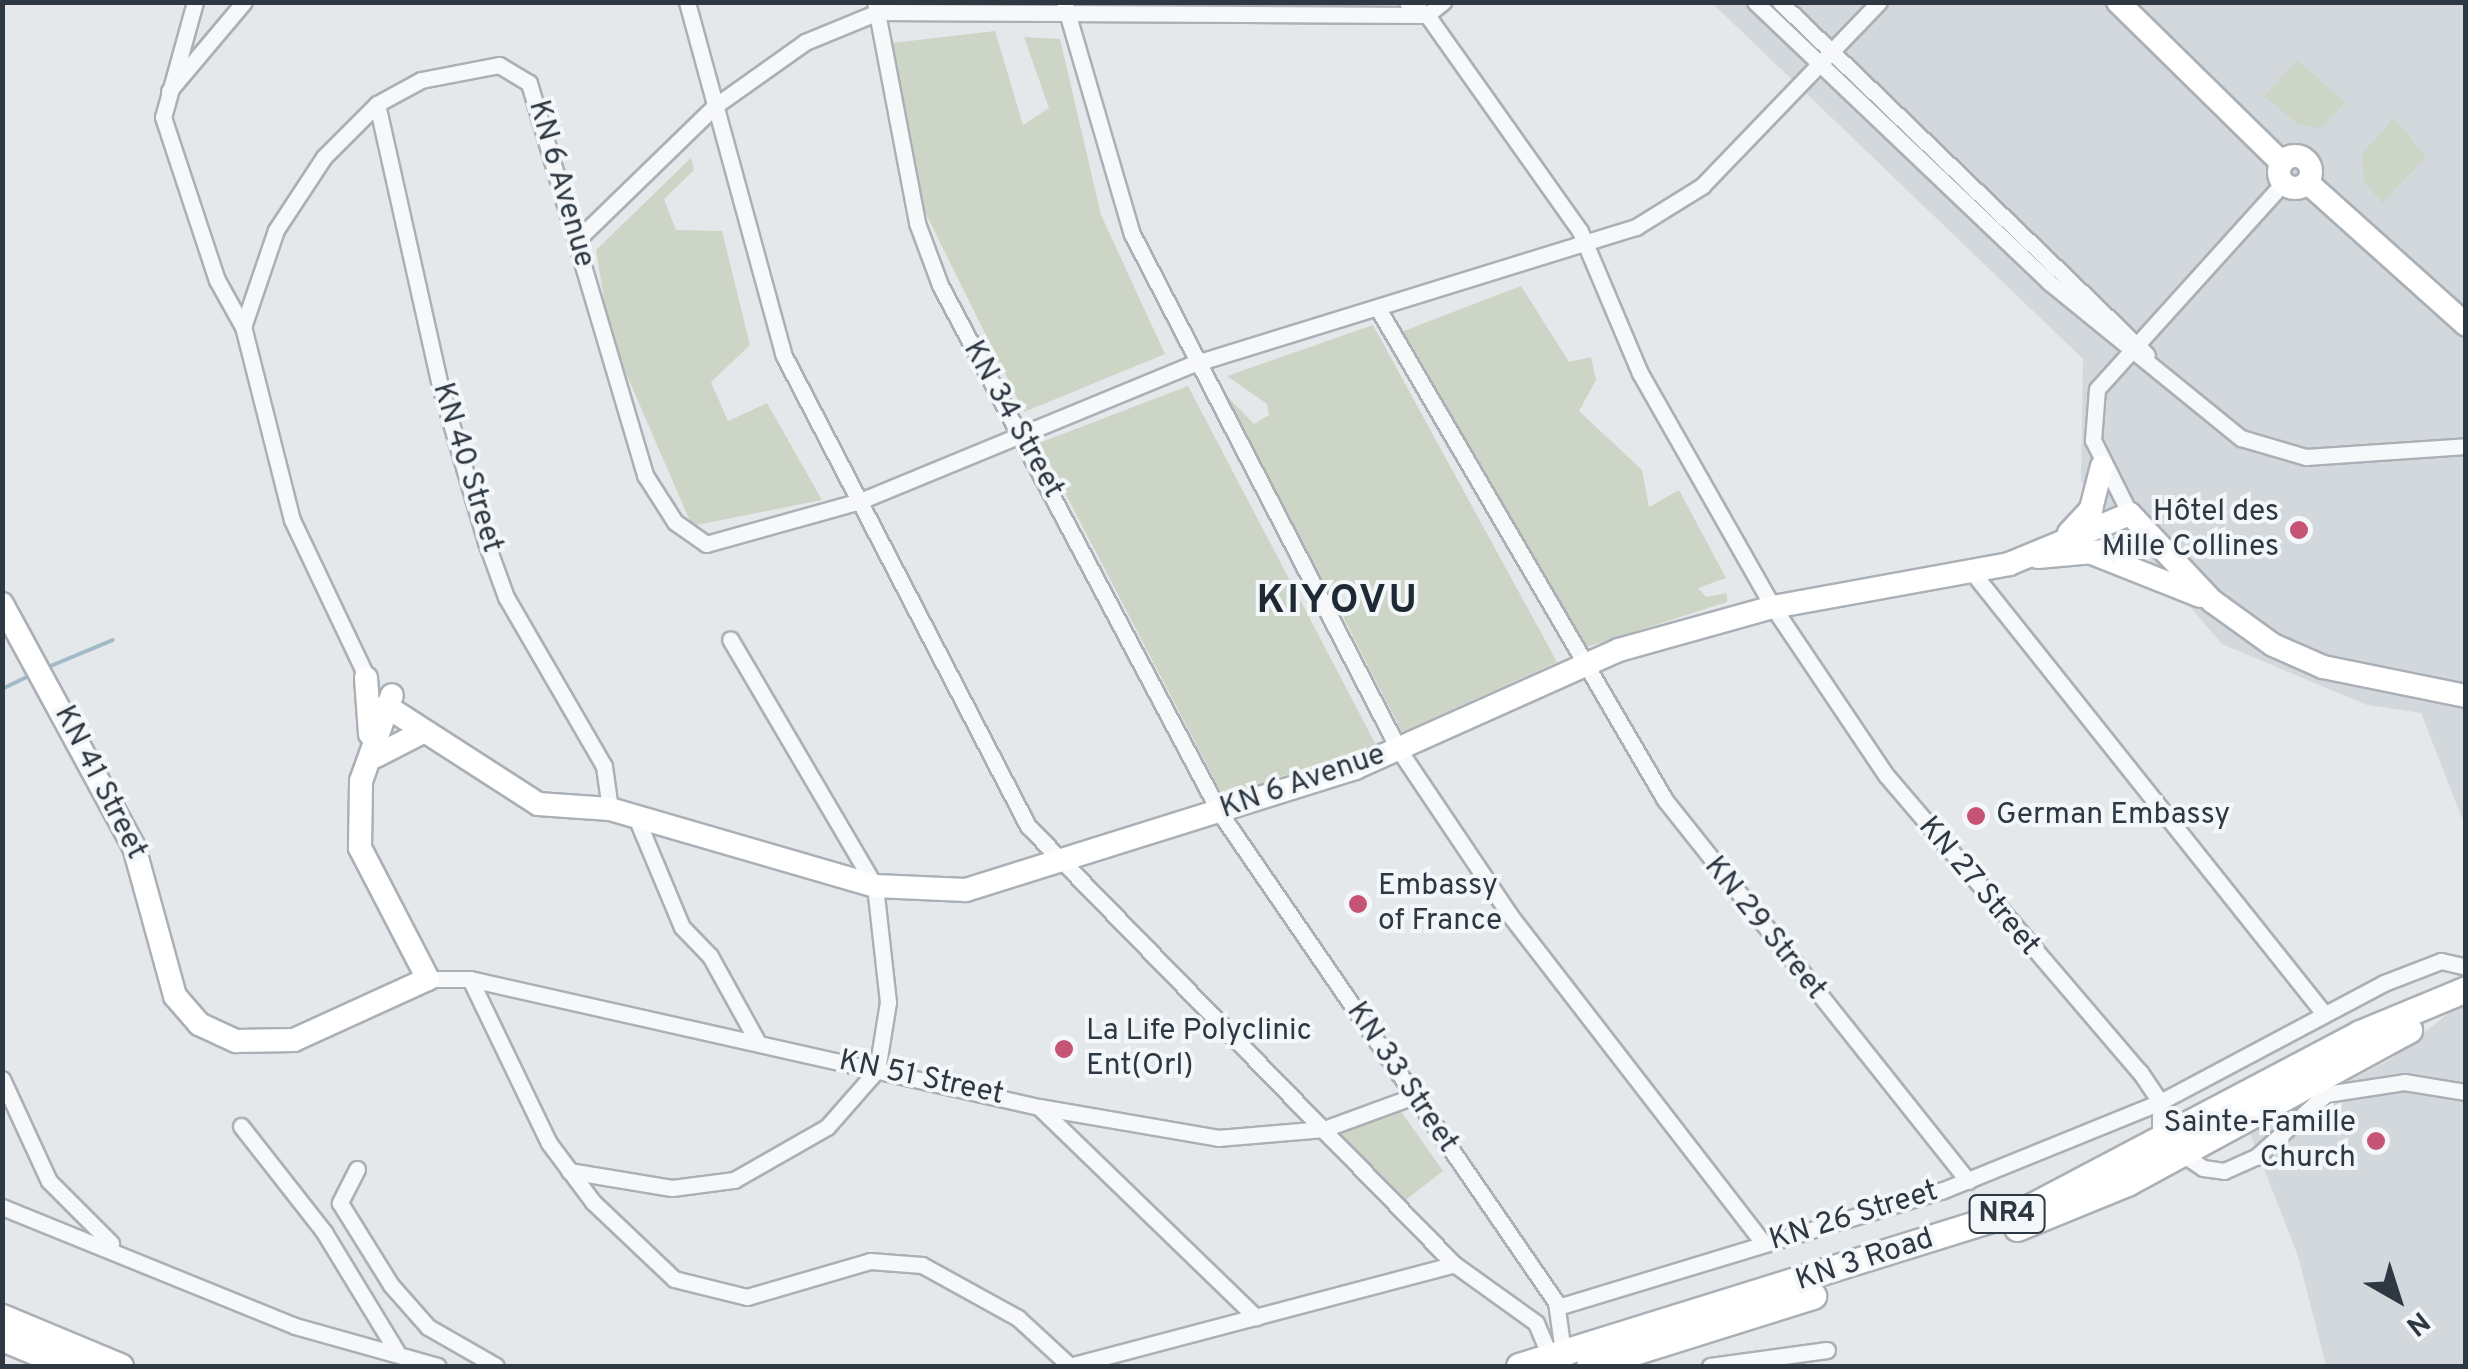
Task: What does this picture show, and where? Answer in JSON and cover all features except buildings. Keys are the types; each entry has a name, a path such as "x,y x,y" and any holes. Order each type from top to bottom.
{"highway":[{"name":"KN 3 Road","path":"1519,1366 1559,1359 2030,1207 2360,1033 2466,989"},
{"name":"KN 3 Road","path":"1589,1366 2030,1224 2185,1153 2315,1076 2466,1008"},
{"path":"2,1317 120,1366"},
{"path":"2,1338 70,1366"}],"main road":[{"path":"2118,2 2282,173 2308,183 2466,324"},
{"path":"2064,538 2090,509 2102,466"},
{"path":"2130,514 2212,601"},
{"name":"KN 6 Avenue","path":"2029,557 2064,538 2130,514"},
{"name":"KN 6 Avenue","path":"394,705 421,733 538,804 610,809 638,822 875,886 966,890 1220,813 1399,750 1584,662 1773,608 1973,573 2029,557 2092,553 2150,536"},
{"path":"2092,553 2212,601 2297,658 2466,696"},
{"name":"KN 41 Street","path":"2,604 134,847 164,971 199,1024 246,1042 294,1040 428,979"},
{"path":"366,678 372,752"},
{"path":"394,705 372,752 357,828 372,878 395,927 425,959 428,979"},
{"name":"KN 6 Avenue","path":"394,705 470,754 568,804"},
{"path":"372,752 421,733"}],"street":[{"path":"196,2 162,99 169,140 243,328"},
{"path":"162,99 244,2"},
{"path":"687,2 783,354 991,768 1060,863 1454,1264 1527,1315 1559,1359"},
{"path":"1406,2 1427,15"},
{"path":"578,239 715,106 805,42 876,7 1427,15 1442,2"},
{"path":"1755,2 1828,59 2134,347 2270,450 2327,458 2466,446"},
{"path":"1780,2 1828,59"},
{"name":"KN 6 Avenue","path":"394,705 366,678 339,629 286,503 243,328 276,230 324,157 377,104 454,68 498,65 529,83 645,475 686,533 706,544 860,502 1194,364 1380,312 1585,243 1679,204 1828,59 1878,2"},
{"name":"KN 34 Street","path":"876,7 917,223 940,285 1022,433 1220,813"},
{"path":"1065,8 1110,180 1194,364 1399,750 1509,914 1764,1244"},
{"name":"KN 27 Street","path":"1427,15 1585,243 1640,373 1773,608 1886,775 2160,1102"},
{"name":"KN 40 Street","path":"377,104 440,386 486,542 506,597 604,766 610,809"},
{"path":"2130,514 2102,466 2092,406 2104,375 2134,347 2282,173"},
{"name":"KN 29 Street","path":"1380,312 1584,662 1703,855 1968,1181"},
{"path":"1973,573 2322,1012"},
{"name":"KN 6 Avenue","path":"339,629 394,705"},
{"path":"569,1171 672,1188 734,1180 827,1127 877,1070 888,1002 875,886 730,639"},
{"name":"KN 33 Street","path":"1220,813 1558,1306 1559,1359"},
{"path":"638,822 682,928 710,956 758,1044"},
{"name":"KN 26 Street","path":"1558,1306 1968,1181 2160,1102 2322,1012 2441,961 2466,967"},
{"path":"470,978 528,1111 569,1171 639,1250 688,1286 747,1296 870,1262 908,1262 990,1300 1070,1366 1454,1264"},
{"name":"KN 51 Street","path":"428,979 470,978 1038,1107 1218,1138 1324,1129 1414,1096"},
{"path":"2,1079 49,1181 114,1246"},
{"path":"2160,1102 2160,1138 2203,1168 2240,1168 2326,1094 2356,1085 2466,1092"},
{"path":"1038,1107 1256,1317"},
{"path":"240,1126 342,1257 397,1352"},
{"path":"357,1169 340,1203 390,1285 428,1327 496,1366"},
{"path":"2,1206 114,1246 295,1326 437,1366"},
{"path":"1710,1366 1827,1350"}],"shaded area":[{"path":"1712,3 2465,3 2465,826 2421,713 2367,705 2222,644 2081,481 2083,359"},
{"path":"2465,1000 2465,1366 2326,1366 2298,1256 2250,1133 2391,1059"}],"green space":[{"path":"995,31 1023,125 1049,108 1024,37 1060,39 1101,215 1165,354 1024,412 923,208 892,43"},
{"path":"2298,60 2345,103 2321,128 2299,125 2264,96"},
{"path":"2394,118 2426,157 2382,203 2364,181 2362,154"},
{"path":"691,158 694,170 664,199 676,230 722,231 750,345 711,382 728,421 767,403 822,500 692,526 610,336 596,250"},
{"path":"1521,286 1569,362 1591,357 1596,380 1579,411 1642,470 1649,507 1679,490 1726,578 1698,588 1706,597 1727,593 1727,602 1587,647 1401,332"},
{"path":"1373,325 1557,662 1402,732 1343,617 1358,606 1346,588 1328,591 1218,387 1254,424 1269,415 1267,404 1227,376"},
{"path":"1188,386 1376,745 1223,796 1039,443"},
{"path":"1400,1110 1443,1171 1403,1202 1337,1134"}],"waterway":[{"path":"48,667 113,640"},
{"path":"2,689 31,675"}],"place":[{"name":"Hôtel des Mille Collines","path":"2299,530"},
{"name":"German Embassy","path":"1976,816"},
{"name":"Embassy of France","path":"1358,904"},
{"name":"La Life Polyclinic Ent(Orl)","path":"1064,1049"},
{"name":"Sainte-Famille Church","path":"2376,1141"}],"district":[{"name":"KIYOVU","path":"1338,602"}]}
